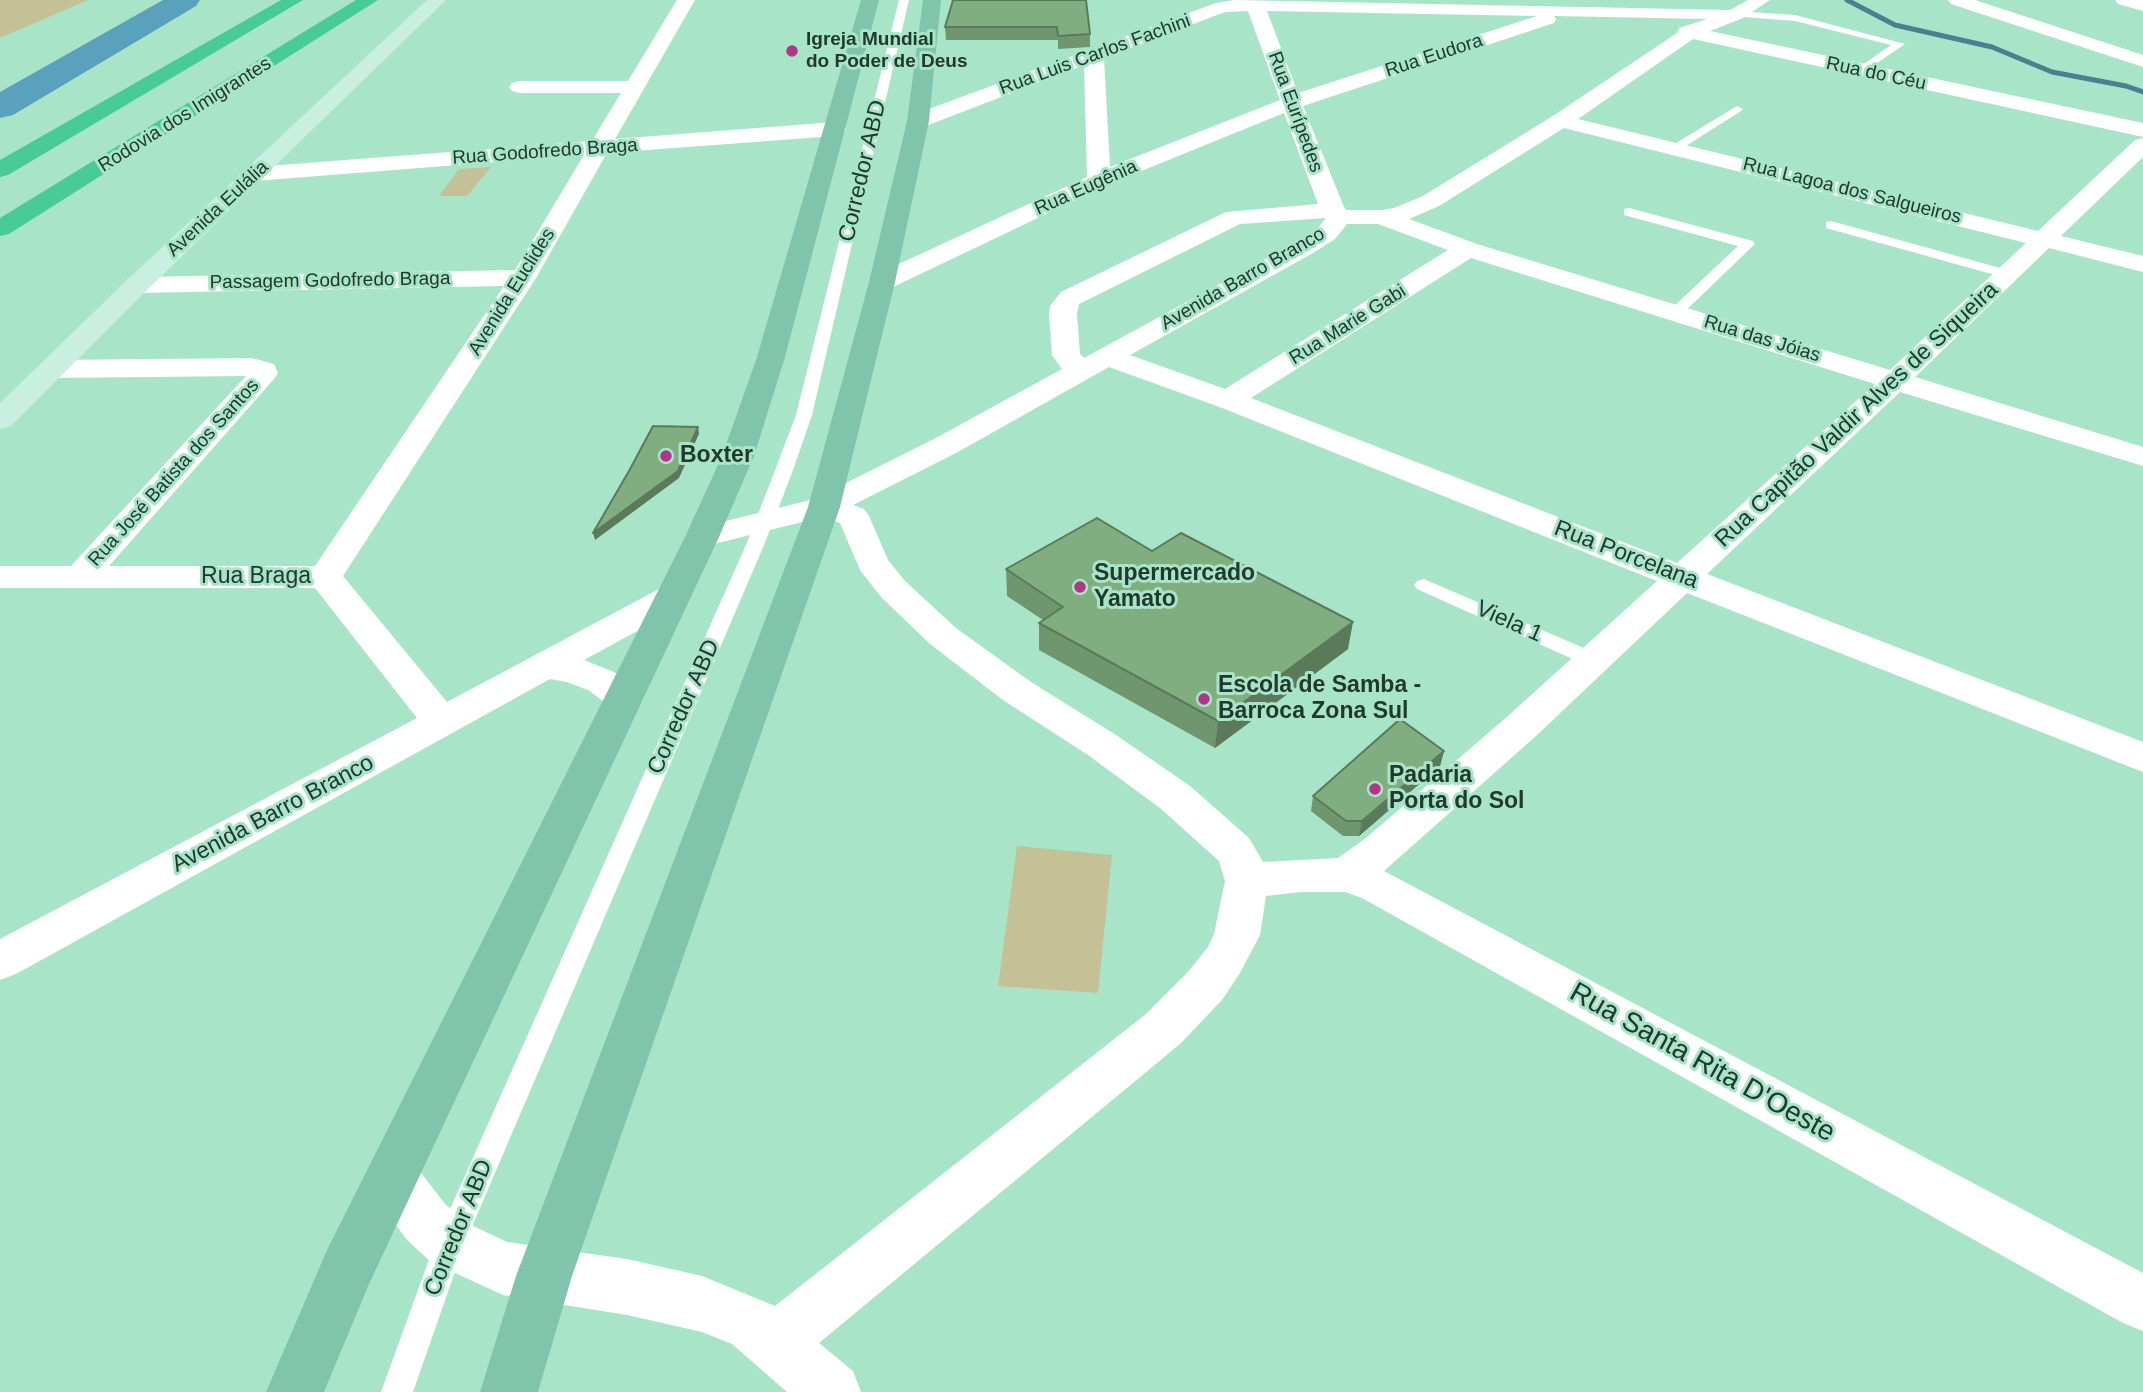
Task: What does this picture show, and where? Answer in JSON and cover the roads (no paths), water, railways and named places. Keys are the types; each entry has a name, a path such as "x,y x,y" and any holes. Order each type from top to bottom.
{"highway":[{"name":"Rodovia dos Imigrantes","path":"0,170 294,0"},
{"name":"Rodovia dos Imigrantes","path":"0,229 369,0"}],"main road":[{"path":"295,1392 347,1269 625,698 738,456 771,357 870,0"},
{"path":"509,1392 544,1276 824,507 882,282 918,121 932,0"}],"street":[{"name":"Avenida Eulália","path":"0,420 137,285 437,0"},
{"name":"Avenida Euclides","path":"326,577 523,278 686,0"},
{"path":"1736,14 1761,0"},
{"path":"1957,0 2143,61"},
{"path":"2124,0 2143,6"},
{"name":"Rua Luis Carlos Fachini","path":"918,121 1222,8 1255,4 1736,14"},
{"name":"Rua Eurípedes","path":"1255,4 1320,181 1337,214"},
{"name":"Rua Eudora","path":"1293,102 1576,10"},
{"name":"Rua do Céu","path":"1610,10 1689,33 2143,130"},
{"name":"Avenida Barro Branco","path":"702,537 766,519 824,507 897,471 1304,248 1326,234 1337,214 1381,218 1411,211 1431,201 1561,121 1689,33 1736,14"},
{"path":"1094,55 1099,180"},
{"path":"520,87 635,87"},
{"name":"Rua Eugênia","path":"882,282 1099,180 1293,102"},
{"name":"Rua Lagoa dos Salgueiros","path":"1561,121 2143,264"},
{"name":"Rua Godofredo Braga","path":"255,174 835,129"},
{"name":"Rua Capitão Valdir Alves de Siqueira","path":"1346,874 1417,819 1593,660 1896,380 2143,145"},
{"path":"1096,363 1072,363 1066,355 1063,314 1064,306 1070,298 1235,217 1337,214"},
{"name":"Rua das Jóias","path":"1381,218 1468,249 2143,457"},
{"name":"Rua Marie Gabi","path":"1228,400 1468,249"},
{"name":"Passagem Godofredo Braga","path":"137,285 523,278"},
{"name":"Rua Porcelana","path":"1096,363 1228,400 2143,758"},
{"name":"Rua José Batista dos Santos","path":"52,369 252,367 264,370 80,577"},
{"path":"776,1342 1163,1030 1205,986 1224,960 1237,935 1247,881 1245,870 1234,850 1175,797 1102,745 1017,691 943,636 894,589 872,563 852,516 824,507"},
{"name":"Rua Braga","path":"0,578 326,577 442,723"},
{"name":"Avenida Barro Branco","path":"0,961 672,597"},
{"path":"545,666 573,670 592,677 625,698"},
{"name":"Rua Santa Rita D'Oeste","path":"1247,881 1301,875 1346,874 1378,886 2143,1303"},
{"path":"393,1178 426,1222 450,1243 503,1268 627,1287 702,1304 752,1324 832,1392"}],"lane":[{"name":"Corredor ABD","path":"397,1392 450,1243 766,519 804,415 904,0"},
{"path":"1736,14 1795,18 1900,44 1861,71"},
{"path":"1674,148 1737,109"},
{"path":"1629,212 1748,244 1675,313"},
{"path":"1831,225 2006,274"},
{"name":"Viela 1","path":"1424,585 1593,660"}],"waterway":[{"path":"0,107 185,0"},
{"path":"1847,0 1895,25 1992,47 2052,72 2126,86 2143,92"}],"place":[{"name":"Igreja Mundial do Poder de Deus","path":"792,51"},
{"name":"Boxter","path":"666,456"},
{"name":"Supermercado Yamato","path":"1080,587"},
{"name":"Escola de Samba - Barroca Zona Sul","path":"1204,699"},
{"name":"Padaria Porta do Sol","path":"1375,789"}]}
